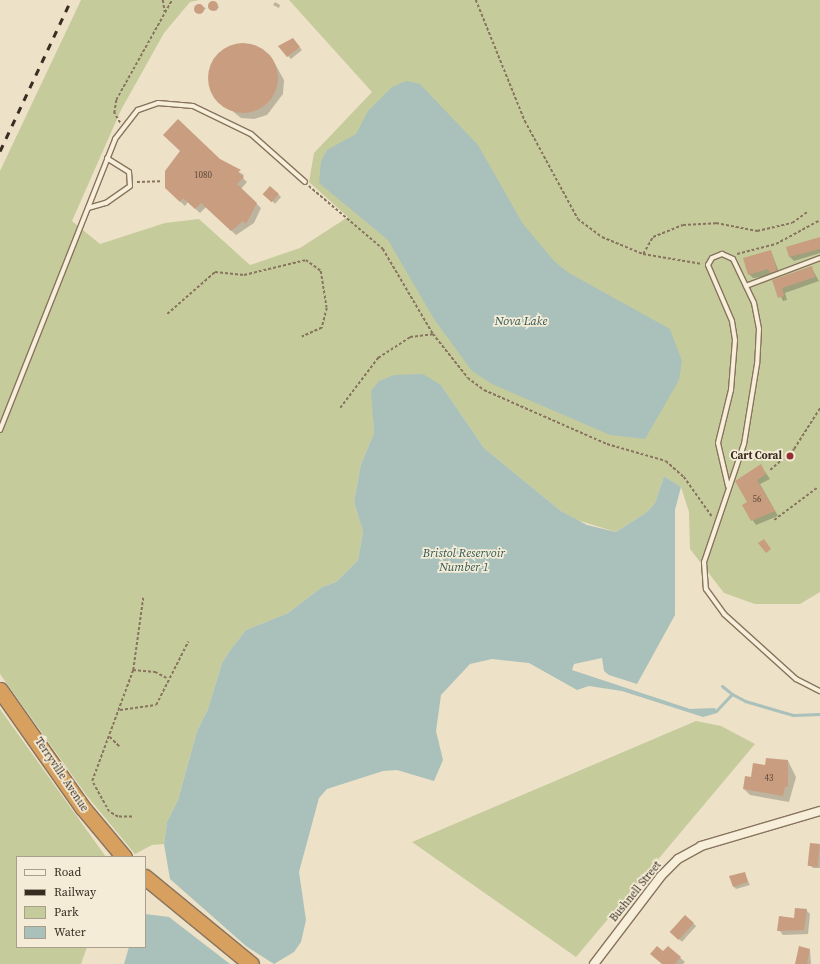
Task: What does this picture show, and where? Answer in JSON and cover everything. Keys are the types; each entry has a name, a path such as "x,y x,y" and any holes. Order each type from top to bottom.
{"highway":[{"name":"Terryville Avenue","path":"0,690 83,808 123,856"},
{"path":"146,878 251,964"}],"street":[{"name":"Bushnell Street","path":"594,964 661,876 678,859 701,846 820,812"}],"lane":[{"path":"0,430 107,158 122,126 138,110 149,105 170,103 193,106 251,134 305,182"},
{"path":"88,208 117,197 131,182 126,169 107,158"},
{"path":"728,486 718,443 735,369 735,340 732,321 708,265 716,256 730,257 746,286 759,329 757,364 744,444 716,520 704,562 706,588 712,600 796,679 820,691"},
{"path":"746,286 820,258"}],"path":[{"path":"163,0 165,12"},
{"path":"122,126 114,113 116,100 172,0"},
{"path":"476,0 522,114 571,209 592,232 643,254 708,265"},
{"path":"131,182 161,181"},
{"path":"305,182 383,249 433,334 468,378 484,390 607,444 666,461 684,476 716,520"},
{"path":"643,254 653,237 683,225 710,222 766,230 792,223 807,212"},
{"path":"730,257 776,244 820,220"},
{"path":"167,314 215,272 244,275 306,260 321,271 327,308 322,328 302,337"},
{"path":"340,408 378,358 410,337 433,334"},
{"path":"770,470 794,449 820,408"},
{"path":"774,520 818,487"},
{"path":"132,817 118,817 109,812 92,781 120,710 133,670 143,598"},
{"path":"120,710 156,705 167,678 188,642"},
{"path":"133,670 155,672 167,678"},
{"path":"110,737 120,747"}],"green space":[{"path":"81,0 199,0 190,2 164,33 121,110 72,221 100,244 165,223 199,219 250,265 300,248 348,217 309,182 314,153 372,92 289,0 820,0 820,592 800,604 755,604 724,593 690,549 689,512 681,487 664,476 655,503 647,512 616,532 577,520 561,511 484,448 441,385 407,375 394,375 373,414 374,433 361,464 354,502 363,532 358,560 336,582 322,587 288,613 246,630 231,649 222,663 208,709 197,731 178,800 167,822 164,844 152,845 135,854 87,796 0,674 0,171"},
{"path":"0,709 105,856 16,856 16,948 87,948 81,964 0,964"},
{"path":"696,721 721,726 755,744 576,957 412,842"}],"water":[{"name":"Nova Lake","path":"406,81 420,84 478,145 523,224 555,262 569,273 670,329 682,361 679,380 645,439 610,435 492,384 472,371 434,319 388,240 319,183 321,161 327,150 356,134 368,111 392,87"},
{"name":"Bristol Reservoir Number 1","path":"423,374 441,385 484,448 561,511 587,525 616,532 647,512 655,503 664,476 681,487 675,510 675,615 637,684 609,675 604,671 602,658 574,664 572,670 690,709 715,708 717,713 703,717 622,691 589,686 577,690 529,663 492,659 470,664 441,695 436,731 443,760 434,781 397,770 383,771 327,789 319,798 299,872 306,920 301,942 294,952 274,964 246,946 170,879 164,844 167,822 178,800 197,731 208,709 222,663 231,649 246,630 288,613 322,587 336,582 358,560 363,532 354,502 361,464 374,433 371,391 379,381 394,375"},
{"path":"146,914 169,917 230,964 124,964 129,948 146,948"}],"building":[{"path":"211,1 215,1 217,2 217,10 211,11 208,8 208,4"},
{"path":"197,4 201,4 203,5 203,13 197,14 194,11 194,7"},
{"path":"293,38 300,47 287,57 278,46"},
{"path":"236,43 250,43 263,49 272,58 276,64 278,78 276,92 268,103 257,111 250,113 236,113 229,111 218,103 210,92 208,85 208,71 210,64 218,53 229,45"},
{"path":"178,119 220,159 241,170 238,172 244,177 237,184 257,203 246,224 243,221 231,231 201,203 195,209 183,198 180,202 165,188 165,171 180,151 163,135"},
{"path":"270,186 279,194 272,202 263,194"},
{"path":"820,237 820,249 789,257 786,247"},
{"path":"771,250 777,271 770,273 768,269 748,275 743,258"},
{"path":"812,266 815,277 782,288 784,296 778,298 772,280"},
{"path":"761,464 766,474 757,480 775,511 751,521 742,505 747,502 735,481"},
{"path":"764,539 771,549 766,553 758,543"},
{"path":"766,758 788,760 788,787 785,787 783,796 743,789 745,776 751,777 753,763 765,765"},
{"path":"810,843 820,844 818,867 808,866"},
{"path":"745,872 748,882 733,887 729,876"},
{"path":"795,908 807,909 804,930 777,931 779,916 794,918"},
{"path":"685,915 694,923 679,940 670,932"},
{"path":"657,946 663,951 668,946 681,957 675,964 662,964 650,954"},
{"path":"799,946 810,949 807,964 795,964"}],"waterway":[{"path":"722,686 732,694"},
{"path":"716,711 732,694 745,701 793,715 820,714"}],"railway":[{"path":"0,151 71,0"}],"place":[{"name":"Cart Coral","path":"790,456"}]}
